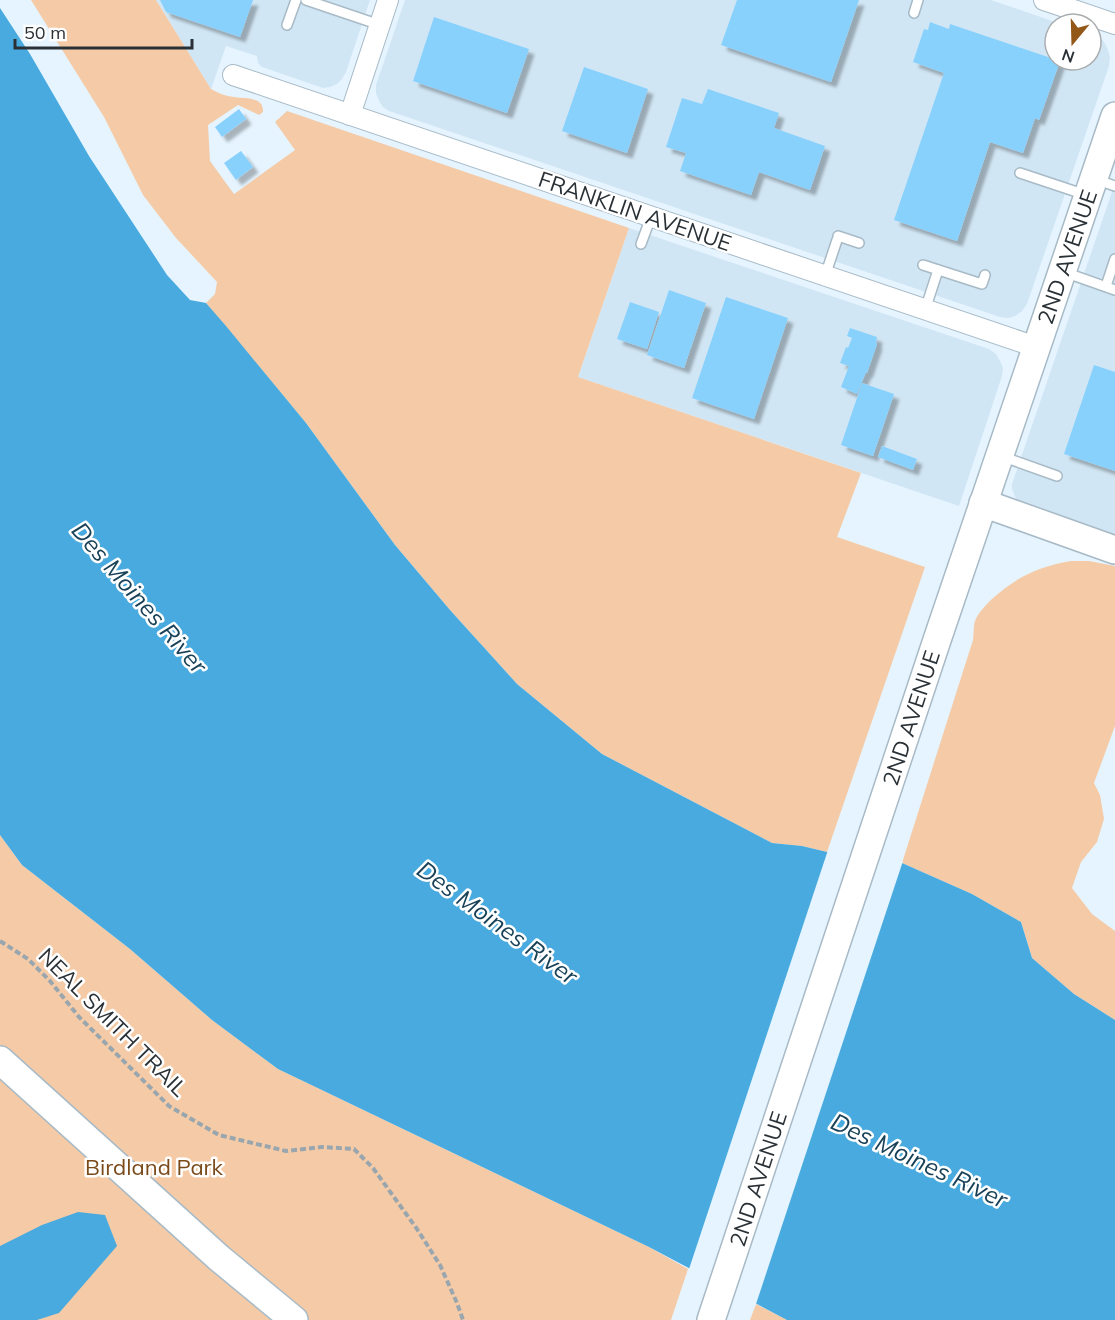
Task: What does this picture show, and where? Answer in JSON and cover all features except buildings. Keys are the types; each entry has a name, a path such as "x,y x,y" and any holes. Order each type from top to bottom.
{"main road":[{"name":"2ND AVENUE","path":"711,1320 1062,271 1099,187 1114,125"},
{"path":"983,503 1115,550"},
{"path":"0,1060 219,1258 294,1320"}],"street":[{"path":"350,115 388,0"},
{"path":"1044,0 1115,24"},
{"name":"FRANKLIN AVENUE","path":"233,75 1036,347"}],"lane":[{"path":"287,26 296,0"},
{"path":"306,0 380,25"},
{"path":"914,13 918,0"},
{"path":"1020,173 1099,187"},
{"path":"641,244 651,217"},
{"path":"825,276 837,238 859,243"},
{"path":"1062,271 1111,288 1115,259"},
{"path":"923,265 982,285 985,275"},
{"path":"925,310 938,270"},
{"path":"999,456 1057,476"}],"path":[{"name":"NEAL SMITH TRAIL","path":"0,941 28,959 50,981 79,1017 169,1106 219,1135 286,1151 322,1147 354,1149 373,1167 440,1265 463,1320"}],"shaded area":[{"path":"156,0 370,0 346,72 337,84 323,88 262,67 258,63 257,56 226,46 211,89"},
{"path":"405,0 991,0 1043,18 1043,72 1103,72 1103,41 1110,58 1027,304 1022,311 1008,318 389,111 379,101 376,85"},
{"path":"1113,189 1115,190 1115,535 1021,502 1016,499 1012,489"},
{"path":"629,228 989,349 996,354 1003,368 1002,376 959,506 578,377"}],"green space":[{"path":"31,0 156,0 211,89 228,96 253,99 262,107 263,112 259,115 238,105 208,125 210,161 234,194 295,150 275,122 287,111 629,228 578,377 861,473 837,537 925,567 827,852 802,846 772,843 602,754 517,684 395,545 306,423 206,303 215,294 217,282 176,238 143,195 104,117"},
{"path":"1071,561 1089,561 1115,566 1115,726 1094,783 1100,795 1104,819 1097,842 1081,862 1072,888 1092,914 1115,931 1115,1020 1074,994 1032,958 1021,922 972,894 902,863 973,640 976,618 992,599 1019,579 1048,566"},
{"name":"Birdland Park","path":"0,835 22,865 130,949 212,1020 278,1069 649,1247 688,1269 671,1320 0,1320"},
{"path":"756,1304 787,1320 750,1320"}],"water":[{"name":"Des Moines River","path":"0,8 30,54 89,156 167,275 190,300 206,303 226,326 306,423 395,545 517,684 602,754 772,843 902,863 972,894 1021,922 1032,958 1074,994 1115,1020 1115,1320 787,1320 649,1247 278,1069 212,1020 130,949 22,865 0,835"},
{"path":"78,1212 105,1215 117,1246 59,1313 37,1320 0,1320 0,1246 42,1225"}],"pier":[{"path":"828,850 903,861 755,1307 688,1272"}]}
